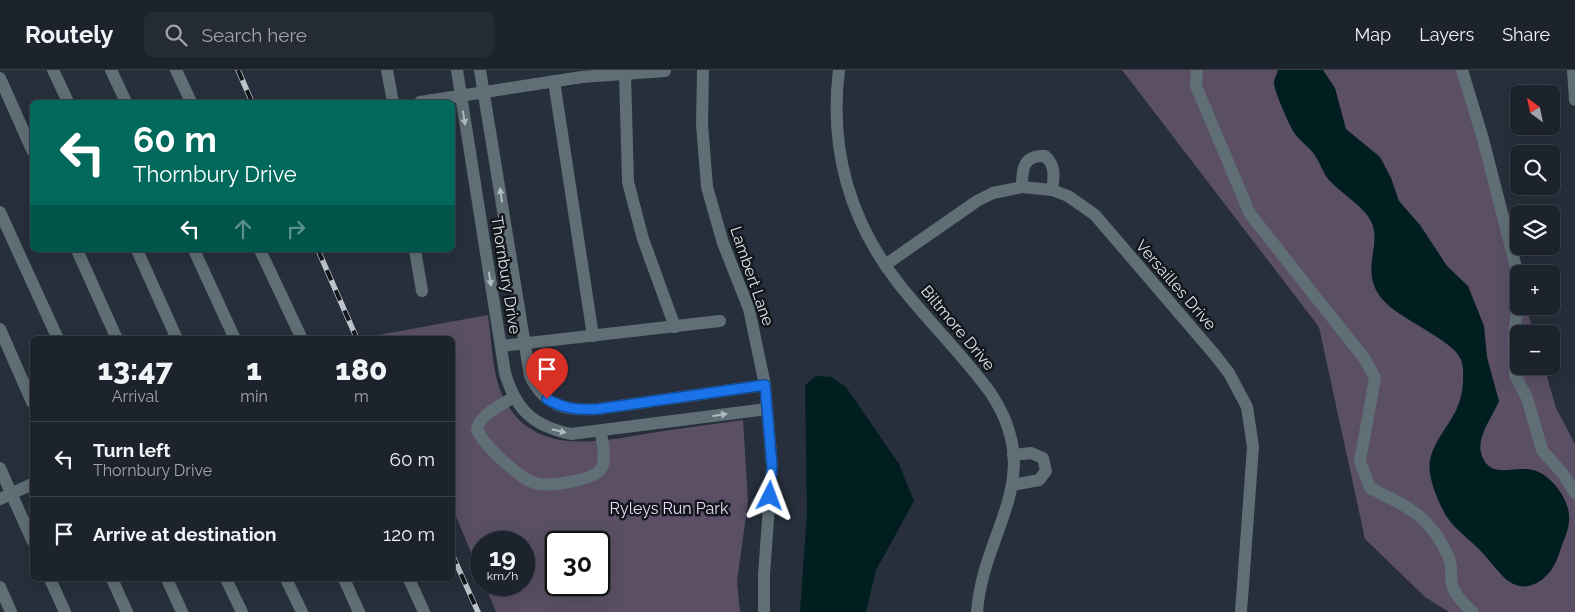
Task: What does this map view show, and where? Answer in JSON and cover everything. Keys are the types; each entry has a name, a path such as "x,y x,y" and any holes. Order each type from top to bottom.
{"street":[{"path":"53,70 67,100"},
{"path":"112,70 125,100"},
{"path":"176,70 190,100"},
{"path":"387,70 393,100"},
{"name":"Thornbury Drive","path":"456,70 505,373 514,396 532,418 544,427 571,434 601,432 767,409"},
{"name":"Thornbury Drive","path":"480,70 530,376 537,389 547,399 560,406 577,410 598,409 765,385"},
{"name":"Lambert Lane","path":"703,70 702,124 707,187 723,243 748,309 765,385 772,466 764,574 764,612"},
{"name":"Biltmore Drive","path":"839,70 836,122 843,172 860,222 885,265 990,392 1005,420 1013,455 1013,485 983,578 977,612"},
{"path":"1197,70 1196,86 1250,214 1364,358 1375,378 1360,461 1370,488 1415,511 1434,532 1450,560 1452,585 1465,606 1473,612"},
{"path":"1462,70 1483,140 1516,265"},
{"path":"1572,70 1575,100"},
{"path":"434,100 554,81 665,71"},
{"path":"625,74 628,182 643,239 676,327"},
{"path":"0,78 30,146"},
{"path":"554,81 593,336"},
{"path":"1022,187 1022,168 1026,162 1030,157 1045,156 1053,166 1052,190"},
{"name":"Versailles Drive","path":"885,265 977,201 993,194 1022,187 1052,190 1068,196 1095,215 1216,355 1239,390 1246,407 1254,447 1241,612"},
{"path":"0,212 57,336"},
{"path":"78,252 116,336"},
{"path":"138,252 176,336"},
{"path":"195,252 234,336"},
{"path":"261,252 301,336"},
{"path":"416,252 422,292"},
{"path":"1516,315 1514,338 1515,376 1527,398 1542,450 1563,474 1575,493"},
{"path":"501,346 720,321"},
{"path":"0,329 30,397"},
{"path":"514,396 487,415 478,424 477,429 486,444 526,479 535,483 588,479 600,470 604,461 601,432"},
{"path":"1013,455 1037,454 1043,458 1046,471 1038,480 1013,485"},
{"path":"0,468 6,496 30,537"},
{"path":"6,496 30,485"},
{"path":"51,581 66,612"},
{"path":"113,581 127,612"},
{"path":"168,581 182,612"},
{"path":"227,581 242,612"},
{"path":"287,581 302,612"},
{"path":"345,581 359,612"},
{"path":"410,581 424,612"},
{"path":"0,586 12,612"}],"green space":[{"path":"1122,70 1468,70 1510,243 1510,255 1513,255 1515,265 1510,265 1510,315 1529,315 1531,325 1510,325 1510,375 1547,375 1556,408 1575,444 1575,612 1449,612 1425,597 1365,539 1319,327"},
{"name":"Ryleys Run Park","path":"488,315 497,379 511,410 527,426 545,436 566,441 611,439 743,420 748,502 737,581 740,612 496,612 489,596 535,596 535,531 470,531 470,550 455,514 455,336 378,335"}],"shaded area":[{"path":"1278,70 1323,70 1335,88 1346,129 1380,157 1391,178 1399,201 1420,225 1447,266 1468,286 1484,326 1487,357 1499,401 1482,435 1480,449 1485,463 1495,469 1526,469 1542,474 1550,480 1562,495 1569,512 1566,536 1556,562 1546,576 1537,583 1518,586 1507,580 1483,553 1453,525 1441,507 1431,480 1429,466 1433,450 1454,414 1462,394 1463,369 1460,358 1447,344 1392,308 1384,301 1376,289 1371,267 1374,245 1373,225 1363,210 1328,178 1314,154 1295,134 1275,87 1274,81"},
{"path":"816,376 831,377 846,387 899,464 914,501 876,570 866,612 800,612 807,513 805,385"}],"railway":[{"path":"238,70 251,100"},
{"path":"319,252 356,336"},
{"path":"455,561 478,612"}],"route":[{"path":"547,399 560,406 577,410 598,409 765,385 772,466 770,496"}]}
